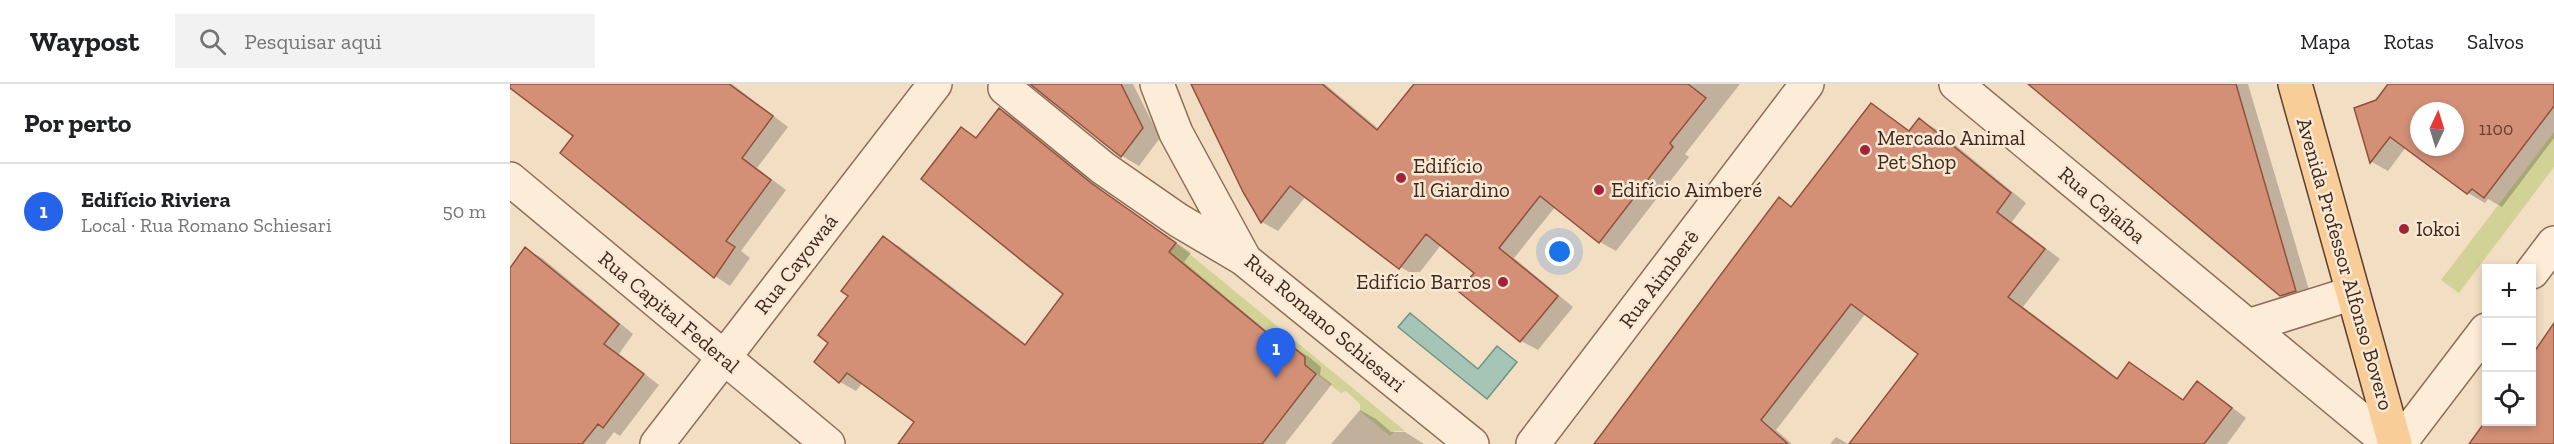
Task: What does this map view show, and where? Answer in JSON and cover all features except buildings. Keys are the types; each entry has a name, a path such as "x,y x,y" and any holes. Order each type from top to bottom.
{"main road":[{"name":"Avenida Professor Alfonso Bovero","path":"2295,84 2392,444"}],"street":[{"name":"Rua Cayowaá","path":"657,444 935,84"},
{"name":"Rua Romano Schiesari","path":"1157,84 1176,133 1245,260 1472,444"},
{"name":"Rua Aimberê","path":"1533,444 1807,84"},
{"name":"Rua Cajaíba","path":"1956,84 2392,444"},
{"path":"1005,88 1103,168 1178,220 1245,260"},
{"name":"Rua Capital Federal","path":"510,179 828,444"},
{"path":"2536,267 2554,243"},
{"path":"2248,326 2353,293"},
{"path":"2399,444 2482,336"}],"shaded area":[{"path":"2554,132 2554,167 2459,293 2441,280"},
{"path":"1176,243 1405,431 1395,431 1390,436 1360,411 1360,404 1346,391 1341,393 1305,365 1305,357 1291,345 1283,347 1169,252"},
{"path":"1410,313 1478,369 1497,346 1517,362 1487,399 1398,327"}],"place":[{"name":"Mercado Animal Pet Shop","path":"1865,150"},
{"name":"Edifício Il Giardino","path":"1401,178"},
{"name":"Edifício Aimberé","path":"1599,190"},
{"name":"Iokoi","path":"2404,229"},
{"name":"Edifício Barros","path":"1503,282"},
{"name":"Edifício Riviera","path":"1276,378"}]}
